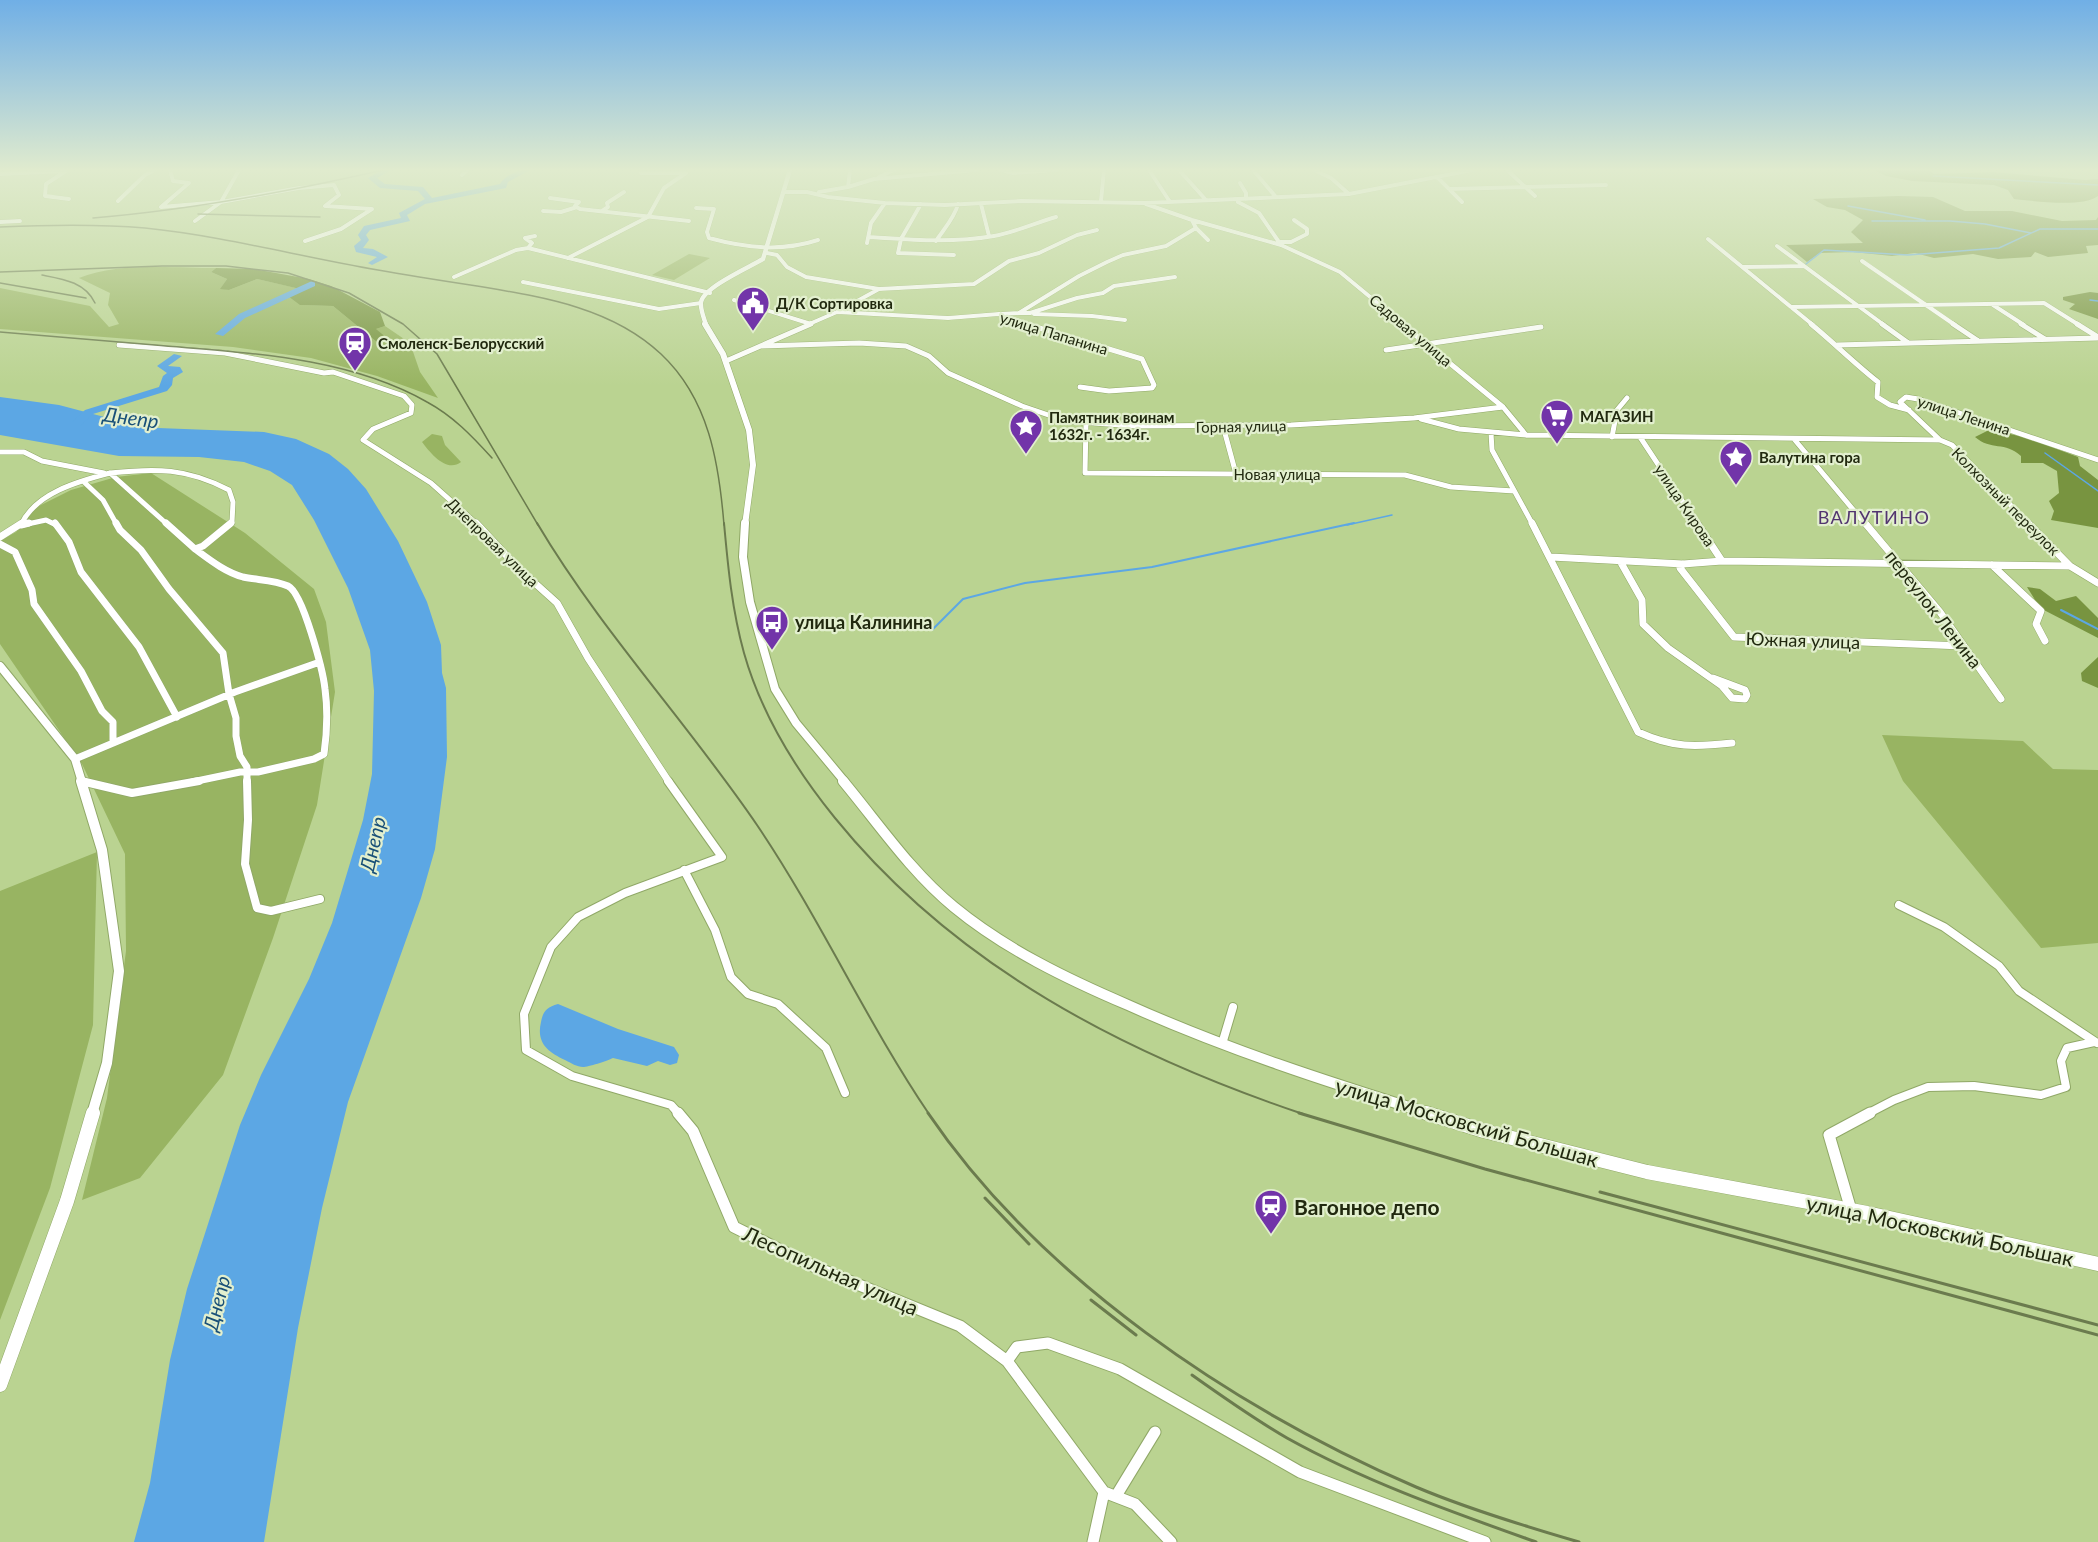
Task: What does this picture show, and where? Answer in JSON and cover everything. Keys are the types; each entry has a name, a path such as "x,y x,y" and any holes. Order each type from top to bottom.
{"street":[{"path":"528,248 531,242"},
{"path":"568,258 599,242"},
{"path":"724,242 777,255 787,267 806,277 879,289 974,284 1009,261 1040,254 1063,242"},
{"path":"523,282 659,309 701,303 709,292 764,259 770,242"},
{"path":"767,251 809,242"},
{"path":"900,242 898,253 954,255"},
{"path":"1019,313 1079,276 1107,262 1124,255 1166,246 1173,242"},
{"name":"Садовая улица","path":"1273,242 1341,273 1503,407 1526,435"},
{"path":"1280,244 1291,242"},
{"path":"1712,242 1837,345 1846,357 1878,382 1877,397 1890,405 1909,410"},
{"path":"1777,246 1907,342"},
{"path":"454,278 516,250 528,248 709,292"},
{"path":"1862,261 1977,340"},
{"path":"1743,267 1804,266"},
{"path":"1030,313 1077,298 1103,293 1114,286 1175,277"},
{"path":"837,312 879,289"},
{"path":"734,300 811,324"},
{"path":"701,303 706,327 725,357"},
{"path":"1791,307 2044,303 2098,337"},
{"path":"1991,304 2045,339"},
{"name":"улица Папанина","path":"725,357 762,346 837,312 948,318 999,314 1140,359 1147,367 1154,385 1152,388 1109,391 1080,387"},
{"path":"999,314 1111,316 1125,320"},
{"path":"1386,350 1541,327"},
{"path":"1837,345 2098,337"},
{"name":"Горная улица","path":"762,346 859,343 906,346 929,356 948,373 1022,406 1065,421 1086,424 1291,425 1414,418"},
{"name":"Днепровая улица","path":"119,345 225,353 285,367 333,372 405,396 412,405 411,413 373,429 363,440 431,483 483,529 517,567 557,603 588,658 647,751 722,856"},
{"name":"улица Московский Большак","path":"725,357 749,430 753,465 746,504 743,557 750,602 775,689 802,732 922,876 954,907 1014,948 1081,985 1186,1030 1338,1085 1484,1131 1647,1172 1851,1210 2098,1264"},
{"name":"улица Ленина","path":"1940,440 1900,402 1906,397 1918,399 2098,460"},
{"path":"1612,437 1617,410 1627,398"},
{"path":"1414,418 1503,407"},
{"name":"улица Ленина","path":"1414,418 1459,429 1526,435 1940,440"},
{"name":"Новая улица","path":"1086,424 1085,473 1405,475 1450,487 1514,490"},
{"path":"1223,426 1236,474"},
{"path":"1491,433 1492,450 1551,557 1638,732 1660,742 1689,748 1732,742"},
{"name":"улица Кирова","path":"1640,437 1722,561 1682,566"},
{"name":"переулок Ленина","path":"1794,439 1940,612 2001,699"},
{"name":"Колхозный переулок","path":"1940,440 1952,445 2070,566 2098,583"},
{"path":"0,452 24,452 42,461 108,473 195,549 218,566 240,576 289,586 296,592 310,628 325,688 327,732 324,754 314,759 258,772 132,793 81,781"},
{"path":"73,486 81,473 78,467"},
{"path":"21,525 23,515 42,500 108,473 152,468 179,469 214,481 229,490 233,502 232,522 203,546 195,549"},
{"path":"84,482 103,500 120,530 141,550 223,653 236,718 236,736 240,756 248,772 245,864 257,908 271,911 320,899"},
{"path":"0,537 21,525 44,520 52,520 59,526 77,558 81,572 139,647 177,717"},
{"path":"0,544 4,544 15,552 32,590 34,604 81,671 102,711 113,722 113,743"},
{"path":"1551,557 1682,566"},
{"path":"1620,561 1642,600 1643,624 1668,648 1713,678 1732,698 1744,699 1747,695 1745,690 1713,678"},
{"name":"Колхозный переулок","path":"1722,561 2070,566"},
{"path":"1992,565 2042,611 2036,624 2045,640"},
{"name":"Южная улица","path":"1682,566 1734,637 1963,646"},
{"path":"75,759 230,694 317,663"},
{"path":"0,666 75,759 102,850 119,971 107,1063 67,1201 0,1385"},
{"name":"Лесопильная улица","path":"722,856 625,893 578,917 551,947 524,1014 526,1050 572,1076 670,1105 693,1131 735,1227 815,1267 960,1326 1007,1361 1110,1494"},
{"path":"684,870 715,930 731,977 748,994 778,1004 826,1048 845,1093"},
{"path":"1899,905 1944,927 1999,966 2019,991 2096,1043"},
{"path":"1222,1044 1233,1007"},
{"path":"1851,1210 1828,1135 1894,1100 1928,1087 1974,1086 2041,1095 2066,1087 2061,1061 2067,1048 2096,1043"},
{"path":"1007,1361 1017,1347 1048,1344 1120,1369 1300,1472 1485,1542"},
{"path":"1093,1542 1110,1494 1155,1432"},
{"path":"1110,1494 1135,1504 1171,1542"}],"green space":[{"path":"2098,242 2098,245 2086,246 2088,253 2048,257 2035,252 2031,257 1998,259 1973,254 1934,258 1915,253 1892,256 1853,252 1820,253 1807,262 1786,245"},
{"path":"689,254 710,258 674,280 652,275"},
{"path":"128,268 216,268 211,272 227,279 221,288 229,290 257,279 301,289 300,305 333,306 378,343 376,329 385,326 410,343 420,372 438,398 377,376 311,358 233,347 0,329 0,288 90,306 109,327 119,324 108,305 110,293 79,278 94,273"},
{"path":"216,268 254,269 309,279 331,286 380,312 385,326 376,329 388,339 378,343 333,306 300,305 288,296 300,289 257,279 229,290 220,289 227,279 211,272"},
{"path":"2090,292 2098,293 2098,319 2069,309 2075,304 2063,300 2063,297"},
{"path":"1970,421 1977,421 2001,432 2028,438 2078,457 2080,466 2098,480 2098,528 2051,520 2054,511 2049,501 2059,493 2057,471 2043,463 2021,463 2021,456 2015,451 1981,441 1975,437 1987,431"},
{"path":"432,434 442,436 445,445 461,462 450,465 435,457 422,442"},
{"path":"151,473 245,533 314,589 326,622 335,692 317,805 273,938 223,1075 140,1178 82,1200 107,1098 126,951 125,854 82,764 0,644 0,541 16,532 35,508 71,490 116,477"},
{"path":"2027,587 2040,589 2056,601 2076,596 2098,618 2098,638 2040,608"},
{"path":"2098,657 2098,688 2082,681 2081,673"},
{"path":"1882,735 2023,741 2053,769 2098,770 2098,943 2041,948 1903,781"},
{"path":"97,852 93,1025 50,1188 0,1320 0,891"}],"water":[{"name":"Днепр","path":"0,397 59,405 158,428 264,432 296,439 329,454 348,469 366,489 398,541 427,602 441,645 442,673 446,688 447,757 435,849 421,898 348,1102 322,1208 298,1328 264,1542 134,1542 150,1483 170,1360 187,1289 240,1125 261,1075 309,979 332,923 363,820 372,774 374,691 370,650 348,588 314,520 292,485 270,471 244,462 199,457 119,456 0,435"},
{"path":"558,1004 618,1029 674,1047 679,1055 677,1063 670,1065 658,1061 647,1066 613,1058 585,1067 572,1064 549,1050 540,1036 544,1012"}],"waterway":[{"path":"363,242 358,246 359,250 370,251 384,257 372,263"},
{"path":"1806,264 1824,250 1908,255 1999,248 2012,242"},
{"path":"220,334 242,316 312,284"},
{"path":"2090,300 2098,301"},
{"name":"Днепр","path":"75,425 89,412 163,389 167,385 168,376 178,372 177,369 167,370 162,366 177,356"},
{"path":"2045,453 2098,491"},
{"path":"1347,525 1392,515"},
{"path":"932,630 963,599 1025,583 1152,567 1354,523"},
{"path":"2061,610 2098,629"}],"railway":[{"path":"238,242 349,265 551,300 575,306 620,325 661,354 677,372 701,412 715,456 724,525"},
{"path":"0,272 226,266 288,273 349,293 403,324 437,354 538,525"},
{"path":"42,275 79,286 91,296 95,303"},
{"path":"0,283 86,298"},
{"path":"0,332 259,354 329,366 396,387 427,402 454,420 492,458"},
{"path":"537,523 562,563 616,639 757,825 802,896 884,1043 929,1114"},
{"path":"724,523 736,621 751,675 770,719 794,761 835,818 883,871 934,919 989,961 1048,999 1109,1033 1172,1063 1303,1114"},
{"path":"928,1113 974,1173 1026,1230 1084,1283 1146,1333 1211,1378 1278,1419 1416,1487 1476,1510 1579,1542"},
{"path":"1299,1113 1485,1169 2098,1335"},
{"path":"1600,1192 2098,1325"},
{"path":"985,1198 1029,1244"},
{"path":"1091,1300 1136,1335"},
{"path":"1192,1375 1287,1438 1347,1469 1536,1542"}],"place":[{"name":"Д/К Сортировка","path":"753,332"},
{"name":"Смоленск-Белорусский","path":"355,372"},
{"name":"МАГАЗИН","path":"1557,445"},
{"name":"Памятник воинам 1632г. - 1634г.","path":"1026,455"},
{"name":"Валутина гора","path":"1736,486"},
{"name":"улица Калинина","path":"772,651"},
{"name":"Вагонное депо","path":"1271,1235"}],"district":[{"name":"ВАЛУТИНО","path":"1874,517"}]}
